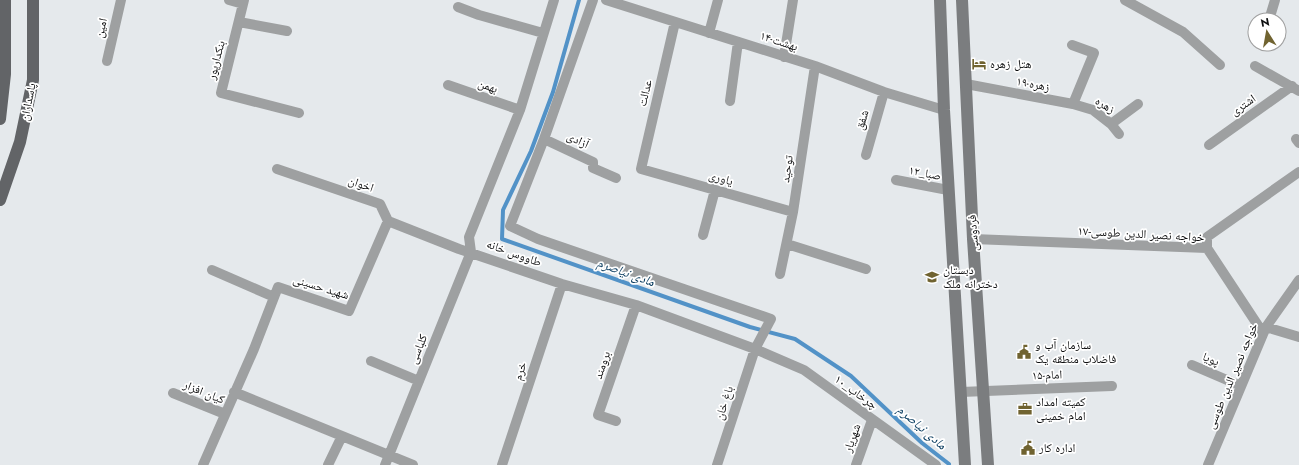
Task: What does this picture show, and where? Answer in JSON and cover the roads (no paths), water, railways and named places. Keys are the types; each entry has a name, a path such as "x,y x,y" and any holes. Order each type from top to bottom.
{"main road":[{"name":"پاسداران","path":"0,119 5,74 5,0"},
{"name":"پاسداران","path":"0,200 20,142 33,80 33,0"},
{"name":"فردوسی","path":"939,0 948,190 965,465"},
{"name":"فردوسی","path":"962,0 973,239 988,465"},
{"path":"951,240 973,239"}],"street":[{"name":"امین","path":"107,61 121,0"},
{"path":"229,0 244,2"},
{"name":"طاووس خانه","path":"554,0 520,110 469,237 471,252 562,284 636,305 755,349"},
{"path":"544,139 593,0"},
{"name":"۱۴-بهشت","path":"606,0 815,66 884,92 944,110"},
{"path":"709,33 718,0"},
{"path":"784,56 793,0"},
{"path":"1125,0 1183,32 1220,65"},
{"path":"1271,12 1275,0"},
{"name":"بنکدارپور","path":"244,2 220,93 300,114"},
{"path":"458,7 479,15 543,34"},
{"path":"239,22 287,31"},
{"name":"عدالت","path":"641,169 675,22"},
{"path":"730,101 738,42"},
{"path":"1072,44 1094,53 1073,104"},
{"name":"توحید","path":"780,274 793,212 815,66"},
{"path":"1255,66 1295,89"},
{"name":"۱۹-زهره","path":"966,84 1073,104"},
{"name":"بهمن","path":"448,85 520,110"},
{"name":"اشتری","path":"1209,145 1295,89"},
{"name":"شفق","path":"866,155 884,92"},
{"name":"زهره","path":"1073,104 1093,110 1111,124 1119,134"},
{"path":"1111,124 1138,104"},
{"name":"آزادی","path":"544,139 594,162 593,168 616,178"},
{"name":"باغ خان","path":"544,139 510,226 538,239 771,319 755,349 717,465"},
{"name":"اخوان","path":"277,168 380,204 388,221"},
{"name":"یاوری","path":"641,169 793,212"},
{"path":"1207,248 1207,237 1299,172"},
{"name":"۱۲_صبا","path":"896,180 948,190"},
{"path":"703,235 715,190"},
{"path":"388,221 459,249 471,252"},
{"name":"شهید حسینی","path":"274,297 278,287 349,312 388,221"},
{"name":"۱۷-خواجه نصیر الدین طوسی","path":"973,239 1207,248 1265,330"},
{"path":"786,244 866,269"},
{"name":"کلباسی","path":"387,460 471,252"},
{"path":"203,465 254,349 274,297 212,270"},
{"name":"خواجه نصیر الدین طوسی","path":"1208,465 1265,330 1299,280"},
{"name":"خرم","path":"502,465 562,284"},
{"name":"برومند","path":"616,422 598,415 636,305"},
{"path":"1265,330 1299,337"},
{"name":"۱۰_چرخاب","path":"755,349 804,370 936,465"},
{"path":"371,361 419,381"},
{"name":"پویا","path":"1192,365 1241,386"},
{"name":"۱۵-امام","path":"961,392 1112,386"},
{"path":"234,392 342,436 387,460 413,465"},
{"name":"کیان افزار","path":"173,393 225,414"},
{"name":"شهریار","path":"856,465 872,420"},
{"path":"328,465 342,436"}],"waterway":[{"name":"مادی نیاصرم","path":"579,0 553,92 531,151 503,210 502,239 750,327 795,339 851,376 922,443 949,464"}],"place":[{"name":"هتل زهره","path":"979,64"},
{"name":"دبستان دخترانه ملک","path":"932,277"},
{"name":"سازمان آب و فاضلاب منطقه یک","path":"1024,352"},
{"name":"کمیته امداد امام خمینی","path":"1025,409"},
{"name":"اداره کار","path":"1028,448"}]}
